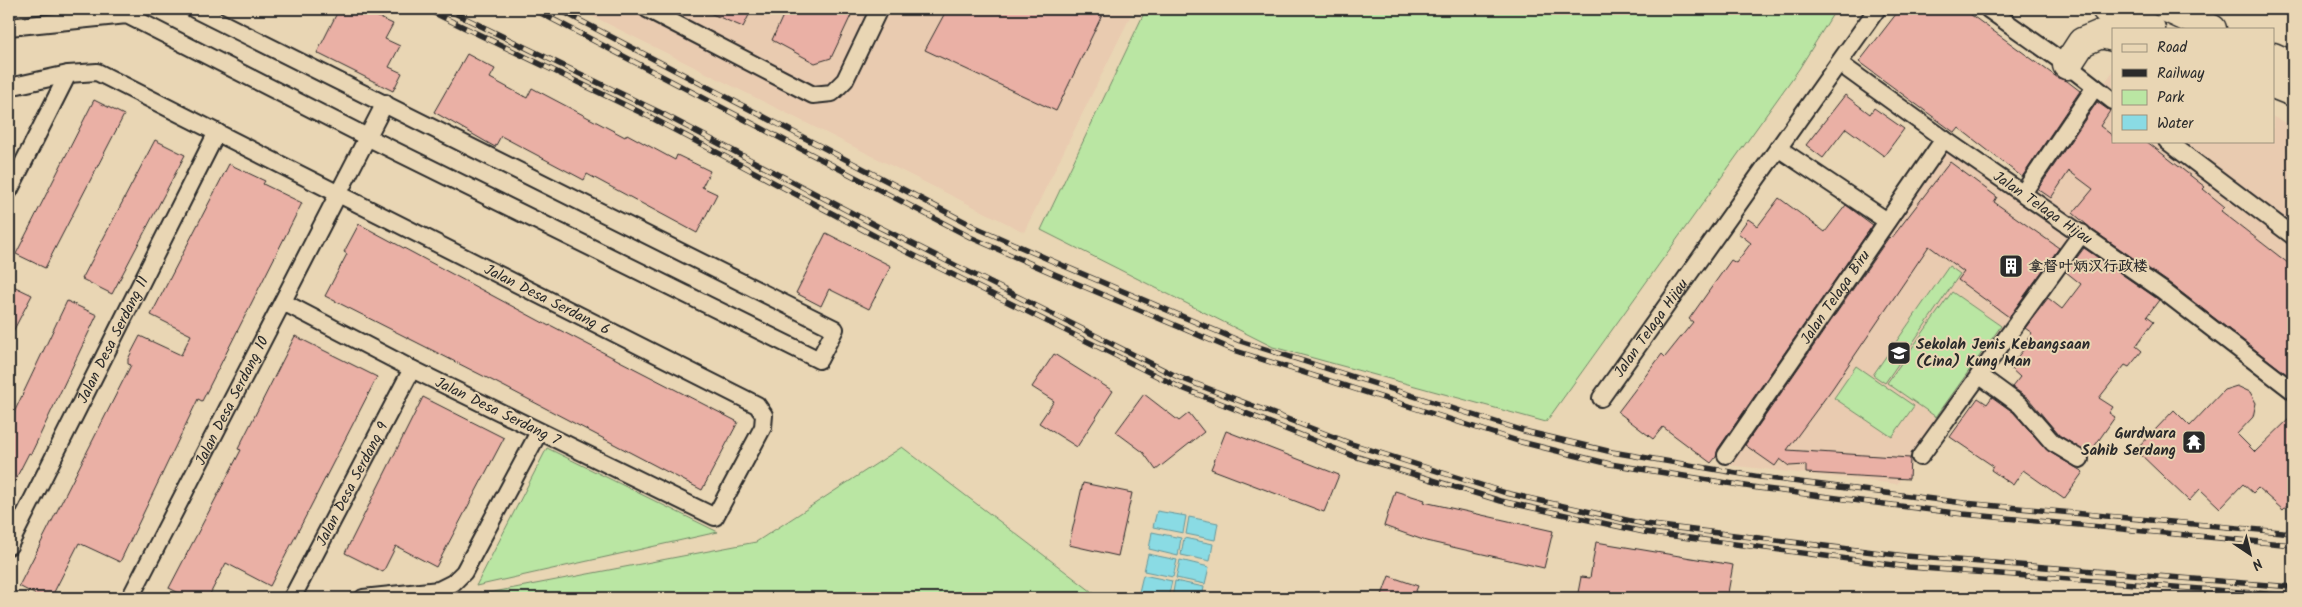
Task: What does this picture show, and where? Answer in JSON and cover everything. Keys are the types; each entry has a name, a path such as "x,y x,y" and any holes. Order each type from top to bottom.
{"highway":[{"path":"2106,9 2149,28"},
{"path":"2169,9 2210,28"},
{"path":"2067,64 2082,42 2101,34 2112,37"},
{"path":"2274,57 2293,66"},
{"path":"2274,85 2293,92"}],"street":[{"path":"9,27 127,16 367,137 819,360 835,328 194,9"},
{"path":"650,10 813,95 832,93 845,80 879,9"},
{"name":"Jalan Telaga Hijau","path":"1601,398 1877,9"},
{"path":"1988,9 2067,64 2112,99"},
{"name":"Jalan Telaga Hijau","path":"1839,62 1944,139 2162,290 2293,391"},
{"name":"Jalan Desa Serdang 6","path":"68,74 97,72 216,132 336,198 757,405 764,416 763,427 715,517"},
{"path":"9,87 68,74"},
{"path":"9,191 68,74"},
{"path":"2022,192 2095,87"},
{"name":"Jalan Desa Serdang 10","path":"130,598 385,103"},
{"name":"Jalan Desa Serdang 11","path":"9,546 216,132"},
{"name":"Jalan Telaga Biru","path":"1726,455 1944,139"},
{"path":"2168,142 2293,236"},
{"path":"1778,148 1888,221"},
{"path":"1920,457 2082,233"},
{"name":"Jalan Desa Serdang 7","path":"283,302 412,369 715,517"},
{"name":"Jalan Desa Serdang 9","path":"292,598 412,369"},
{"path":"1979,375 2020,405 2053,443 2080,459"},
{"path":"363,598 438,590 454,584 464,572 539,432"}],"shaded area":[{"path":"578,9 1134,9 1024,232"},
{"path":"2112,72 2112,142 2274,142 2274,117 2293,126 2293,384 2031,191"},
{"name":"Sekolah Jenis Kebangsaan (Cina) Kung Man","path":"1949,149 2073,241 1897,484 1728,465"}],"green space":[{"path":"1146,9 1836,9 1799,69 1546,422 1273,347 1041,230"},
{"path":"1949,266 1960,274 1885,383 1873,375"},
{"path":"1952,292 2001,326 1936,417 1887,383"},
{"path":"1856,366 1914,406 1892,437 1834,398"},
{"path":"902,447 1100,598 462,598 756,542"},
{"path":"547,448 718,532 476,586"}],"water":[{"path":"1157,511 1186,516 1183,533 1153,527"},
{"path":"1189,517 1218,523 1215,540 1186,534"},
{"path":"1152,532 1181,538 1178,556 1149,549"},
{"path":"1184,538 1213,544 1210,561 1181,555"},
{"path":"1148,554 1177,560 1173,577 1144,571"},
{"path":"1180,560 1209,567 1205,584 1176,578"},
{"path":"1143,575 1172,581 1168,598 1139,592"},
{"path":"1175,581 1204,587 1202,598 1172,598"}],"building":[{"path":"339,9 361,9 393,24 385,39 400,46 389,67 402,73 393,91 317,53"},
{"path":"700,9 752,9 743,27"},
{"path":"786,9 854,9 831,58 815,63 772,40"},
{"path":"947,9 1105,9 1056,111 925,50"},
{"path":"1900,9 1963,9 2058,78 2067,81 2080,91 2022,177 1959,128 1955,133 1859,62"},
{"path":"467,54 495,69 490,78 527,98 532,88 625,137 627,134 675,160 677,155 710,171 702,187 717,194 697,233 587,174 584,180 501,136 495,147 434,112"},
{"path":"1845,95 1870,114 1874,108 1904,129 1884,156 1846,128 1823,158 1806,145"},
{"path":"94,100 124,115 45,268 16,254"},
{"path":"2097,102 2110,111 2100,126 2112,135 2112,142 2147,142 2205,187 2203,189 2225,207 2221,211 2293,267 2293,379 2168,282 2094,231 2073,213 2093,189 2069,171 2051,198 2038,189"},
{"path":"155,140 185,155 112,294 82,279"},
{"path":"1950,162 1997,197 1994,202 2059,248 2009,317 1958,280 1964,272 1929,246 1832,389 1787,450 1910,458 1909,479 1806,473 1806,465 1789,466 1780,459 1775,466 1745,445 1889,237 1891,239"},
{"path":"229,164 265,181 263,184 302,203 202,401 198,399 120,562 79,543 51,598 42,598 19,586 131,365 128,364 128,359 140,336 181,355 191,335 151,315"},
{"path":"1779,198 1825,232 1846,205 1873,225 1718,449 1716,457 1711,463 1663,427 1653,439 1618,412 1662,354 1665,357 1693,322 1689,319 1731,260 1736,263 1751,243 1738,233 1748,219 1758,226"},
{"path":"359,224 549,326 738,422 702,490 325,296 347,254 344,252"},
{"path":"826,233 891,266 869,309 829,289 821,306 796,293"},
{"path":"2084,248 2159,300 2147,316 2154,321 2136,346 2142,351 2129,367 2125,365 2099,398 2113,407 2109,413 2115,417 2089,454 2059,435 2028,398 2012,387 2020,377 2009,367 2029,343 2026,341 2032,333 2025,328 2048,298 2062,309 2081,284 2066,272"},
{"path":"9,284 32,295 9,339"},
{"path":"67,301 97,315 31,454 29,453 9,492 9,423"},
{"path":"295,336 377,377 270,586 226,563 208,598 189,598 169,588 241,450 238,449"},
{"path":"1054,354 1113,391 1077,447 1039,423 1054,401 1032,387"},
{"name":"Gurdwara Sahib Serdang","path":"2237,386 2250,392 2256,403 2253,417 2237,434 2255,452 2293,415 2293,499 2283,510 2258,488 2253,493 2243,484 2220,508 2200,489 2189,501 2136,450 2174,410 2190,426 2224,390"},
{"path":"1144,394 1179,421 1189,413 1204,432 1156,470 1143,452 1116,432"},
{"path":"423,397 504,438 436,567 396,546 383,572 345,553"},
{"path":"1992,397 2013,412 2048,451 2083,472 2064,499 2023,470 2013,485 1991,470 1993,466 1950,437 1978,398 1987,404"},
{"path":"1226,431 1339,475 1324,512 1211,469"},
{"path":"1083,483 1132,493 1118,556 1069,545"},
{"path":"1395,491 1425,500 1424,502 1553,531 1544,568 1426,541 1384,526"},
{"path":"1596,542 1733,565 1727,598 1577,598 1581,577 1590,578"},
{"path":"1389,576 1418,586 1413,598 1381,598"}],"railway":[{"path":"426,9 652,118 875,236 1177,386 1351,455 1501,501 1644,532 1909,567 2293,596"},
{"path":"446,9 659,112 877,226 1178,377 1352,444 1506,493 1644,524 1906,556 2293,587"},
{"path":"533,9 970,237 1236,351 1521,442 1610,464 1758,488 1963,514 2293,545"},
{"path":"558,9 975,227 1064,266 1240,341 1524,431 1612,452 1760,477 1964,503 2293,533"}],"place":[{"name":"拿督叶炳汉行政楼","path":"2011,266"},
{"name":"Sekolah Jenis Kebangsaan (Cina) Kung Man","path":"1899,353"},
{"name":"Gurdwara Sahib Serdang","path":"2194,442"}]}
